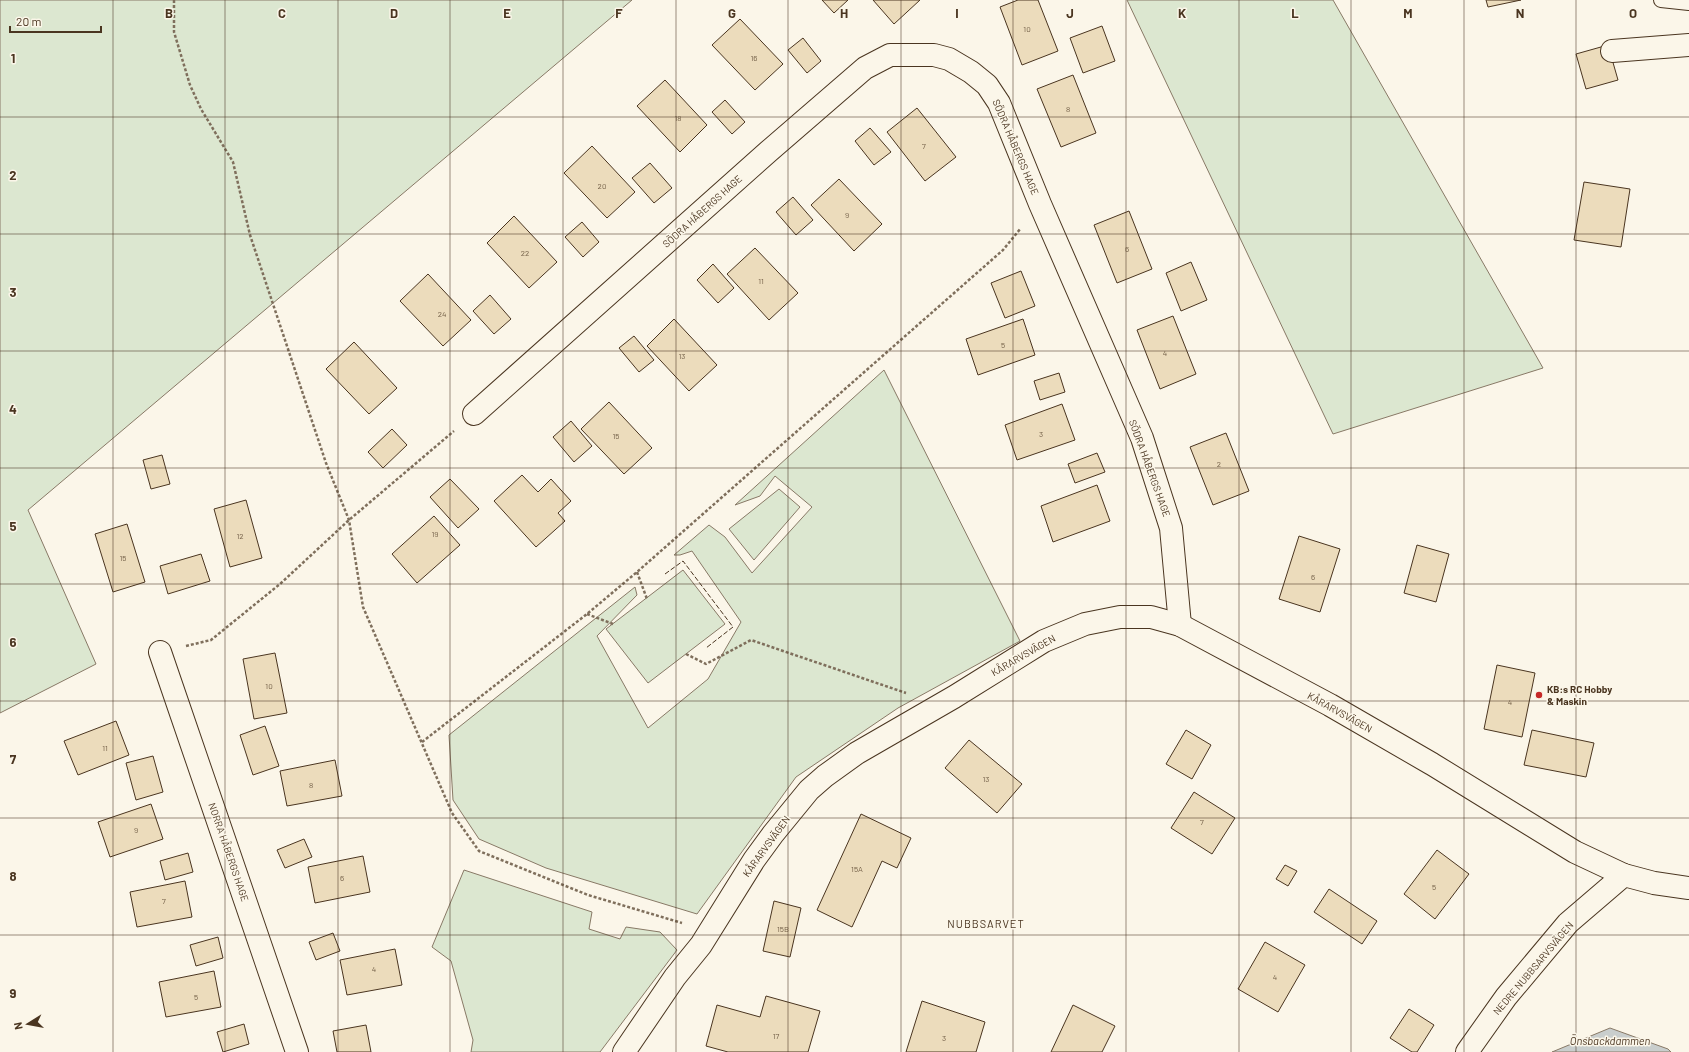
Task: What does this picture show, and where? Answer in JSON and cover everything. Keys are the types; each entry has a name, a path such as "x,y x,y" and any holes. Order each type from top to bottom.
{"street":[{"path":"1612,51 1689,45"},
{"name":"SÖDRA HÅBERGS HAGE","path":"474,414 775,145 865,68 890,55 934,55 949,59 971,72 987,85 999,103 1040,204 1142,438 1171,528 1180,625"},
{"name":"KÅRARVSVÄGEN","path":"624,1052 710,931 754,860 809,790 825,776 857,753 940,705 1044,641 1085,624 1120,617 1151,617 1180,625 1336,709 1432,764 1575,852 1624,875 1654,883 1689,888"},
{"name":"NORRA HÅBERGS HAGE","path":"160,652 297,1052"},
{"name":"NEDRE NUBBSARVSVÄGEN","path":"1467,1052 1506,997 1568,924 1624,875"}],"lane":[{"path":"1662,0 1689,3"}],"path":[{"path":"174,0 174,32 190,85 201,109 233,162 250,235 326,463 348,520 363,607 452,813 479,851 588,896 710,931"},
{"path":"422,742 587,614 637,572 1003,250 1040,204"},
{"path":"160,652 211,640 280,584 348,520 474,414"},
{"path":"637,572 647,599"},
{"path":"587,614 613,624"},
{"path":"686,654 706,664 751,640 940,705"}],"green space":[{"path":"0,0 632,0 28,510 96,664 0,713"},
{"path":"1127,0 1333,0 1543,368 1333,434"},
{"path":"884,370 1020,641 898,708 796,777 697,914 546,868 479,839 453,800 449,735 635,587 637,595 597,636 648,728 708,679 741,622 692,551 680,555 674,555 709,525 725,537 752,573 812,507 775,476 760,496 735,505"},
{"path":"779,489 800,507 754,560 729,529"},
{"path":"683,570 725,624 648,683 606,629"},
{"path":"464,870 592,912 589,929 620,939 626,927 660,932 677,950 600,1052 471,1052 473,1040 451,961 432,947"}],"water":[{"name":"Önsbackdammen","path":"1610,1028 1668,1049 1671,1052 1552,1052"}],"building":[{"path":"822,0 848,0 834,13"},
{"path":"873,0 920,0 894,24"},
{"path":"1018,0 1038,0 1058,51 1022,65 1000,7"},
{"path":"1486,0 1521,0 1488,7"},
{"path":"740,19 783,64 755,90 712,45"},
{"path":"1102,26 1115,61 1083,73 1070,38"},
{"path":"803,38 821,61 807,73 788,50"},
{"path":"1608,45 1618,80 1586,89 1576,54"},
{"path":"1073,75 1096,133 1061,147 1037,89"},
{"path":"665,80 707,125 680,152 637,106"},
{"path":"725,100 745,122 732,134 712,112"},
{"path":"917,108 956,157 925,181 887,132"},
{"path":"870,128 891,152 874,165 855,141"},
{"path":"592,146 635,192 607,218 564,173"},
{"path":"650,163 672,188 654,203 632,178"},
{"path":"839,179 882,224 854,251 811,205"},
{"path":"1584,182 1630,189 1621,247 1574,240"},
{"path":"793,197 813,220 796,235 776,212"},
{"path":"1129,211 1152,269 1117,283 1094,225"},
{"path":"514,216 557,262 529,288 487,243"},
{"path":"582,222 599,242 583,257 565,237"},
{"path":"755,248 798,293 769,320 727,274"},
{"path":"1191,262 1207,300 1181,311 1166,273"},
{"path":"713,264 734,288 718,303 697,280"},
{"path":"1021,271 1035,306 1005,318 991,283"},
{"path":"428,274 471,320 443,346 400,301"},
{"path":"490,295 511,319 494,334 473,311"},
{"path":"1173,316 1196,374 1160,389 1137,330"},
{"path":"674,319 717,365 689,391 647,346"},
{"path":"1023,319 1035,355 978,375 966,339"},
{"path":"634,336 654,360 639,372 619,348"},
{"path":"354,342 397,388 369,414 326,369"},
{"path":"1059,373 1065,392 1040,400 1034,381"},
{"path":"609,402 652,448 624,474 581,429"},
{"path":"1062,404 1075,440 1017,460 1005,425"},
{"path":"571,421 592,446 574,462 553,437"},
{"path":"392,429 407,445 383,468 368,452"},
{"path":"1226,433 1249,491 1213,505 1190,447"},
{"path":"1097,453 1105,472 1075,483 1068,464"},
{"path":"162,455 170,484 151,489 143,460"},
{"path":"522,475 538,492 551,479 571,501 558,513 565,521 536,547 494,501"},
{"path":"450,479 479,509 458,528 430,497"},
{"path":"1097,485 1110,521 1053,542 1041,506"},
{"path":"246,500 262,558 230,567 214,509"},
{"path":"434,516 460,545 417,583 392,554"},
{"path":"127,524 145,582 113,592 95,534"},
{"path":"1299,536 1340,549 1320,612 1279,599"},
{"path":"1417,545 1449,554 1436,602 1404,593"},
{"path":"201,554 210,581 168,594 160,566"},
{"path":"275,653 287,713 254,719 243,659"},
{"path":"1497,665 1535,673 1522,737 1484,729"},
{"path":"116,721 129,755 78,775 64,741"},
{"path":"265,726 279,766 253,775 240,735"},
{"path":"1186,730 1211,745 1192,779 1166,764"},
{"path":"1532,730 1594,743 1586,777 1524,765"},
{"path":"969,740 1022,784 997,813 945,768"},
{"path":"153,756 163,792 136,800 126,763"},
{"path":"335,760 342,796 287,806 280,771"},
{"path":"1194,792 1235,818 1212,854 1171,828"},
{"path":"151,804 163,839 110,857 98,822"},
{"path":"861,814 911,838 897,868 882,861 852,927 817,910"},
{"path":"304,839 312,857 285,868 277,850"},
{"path":"1437,850 1469,874 1435,919 1404,894"},
{"path":"188,853 193,872 165,880 160,861"},
{"path":"363,856 370,892 315,903 308,867"},
{"path":"1285,865 1297,871 1288,886 1276,879"},
{"path":"185,881 192,917 137,927 130,892"},
{"path":"1329,889 1377,921 1362,944 1314,912"},
{"path":"774,901 801,908 790,957 763,951"},
{"path":"333,933 340,951 316,960 309,942"},
{"path":"218,937 223,958 196,966 190,945"},
{"path":"1265,942 1305,965 1278,1012 1238,989"},
{"path":"395,949 402,985 347,995 340,960"},
{"path":"214,971 221,1007 166,1017 159,982"},
{"path":"766,996 820,1011 808,1052 728,1052 706,1046 717,1005 760,1017"},
{"path":"922,1001 985,1022 976,1052 906,1052"},
{"path":"1073,1005 1115,1026 1102,1052 1051,1052"},
{"path":"1409,1009 1434,1025 1417,1052 1412,1052 1390,1038"},
{"path":"244,1024 249,1044 223,1052 217,1032"},
{"path":"366,1025 371,1052 337,1052 333,1031"}],"fence":[{"path":"665,574 683,561 733,627 706,648"}],"place":[{"name":"KB:s RC Hobby & Maskin","path":"1539,695"}],"district":[{"name":"NUBBSARVET","path":"986,923"}]}
